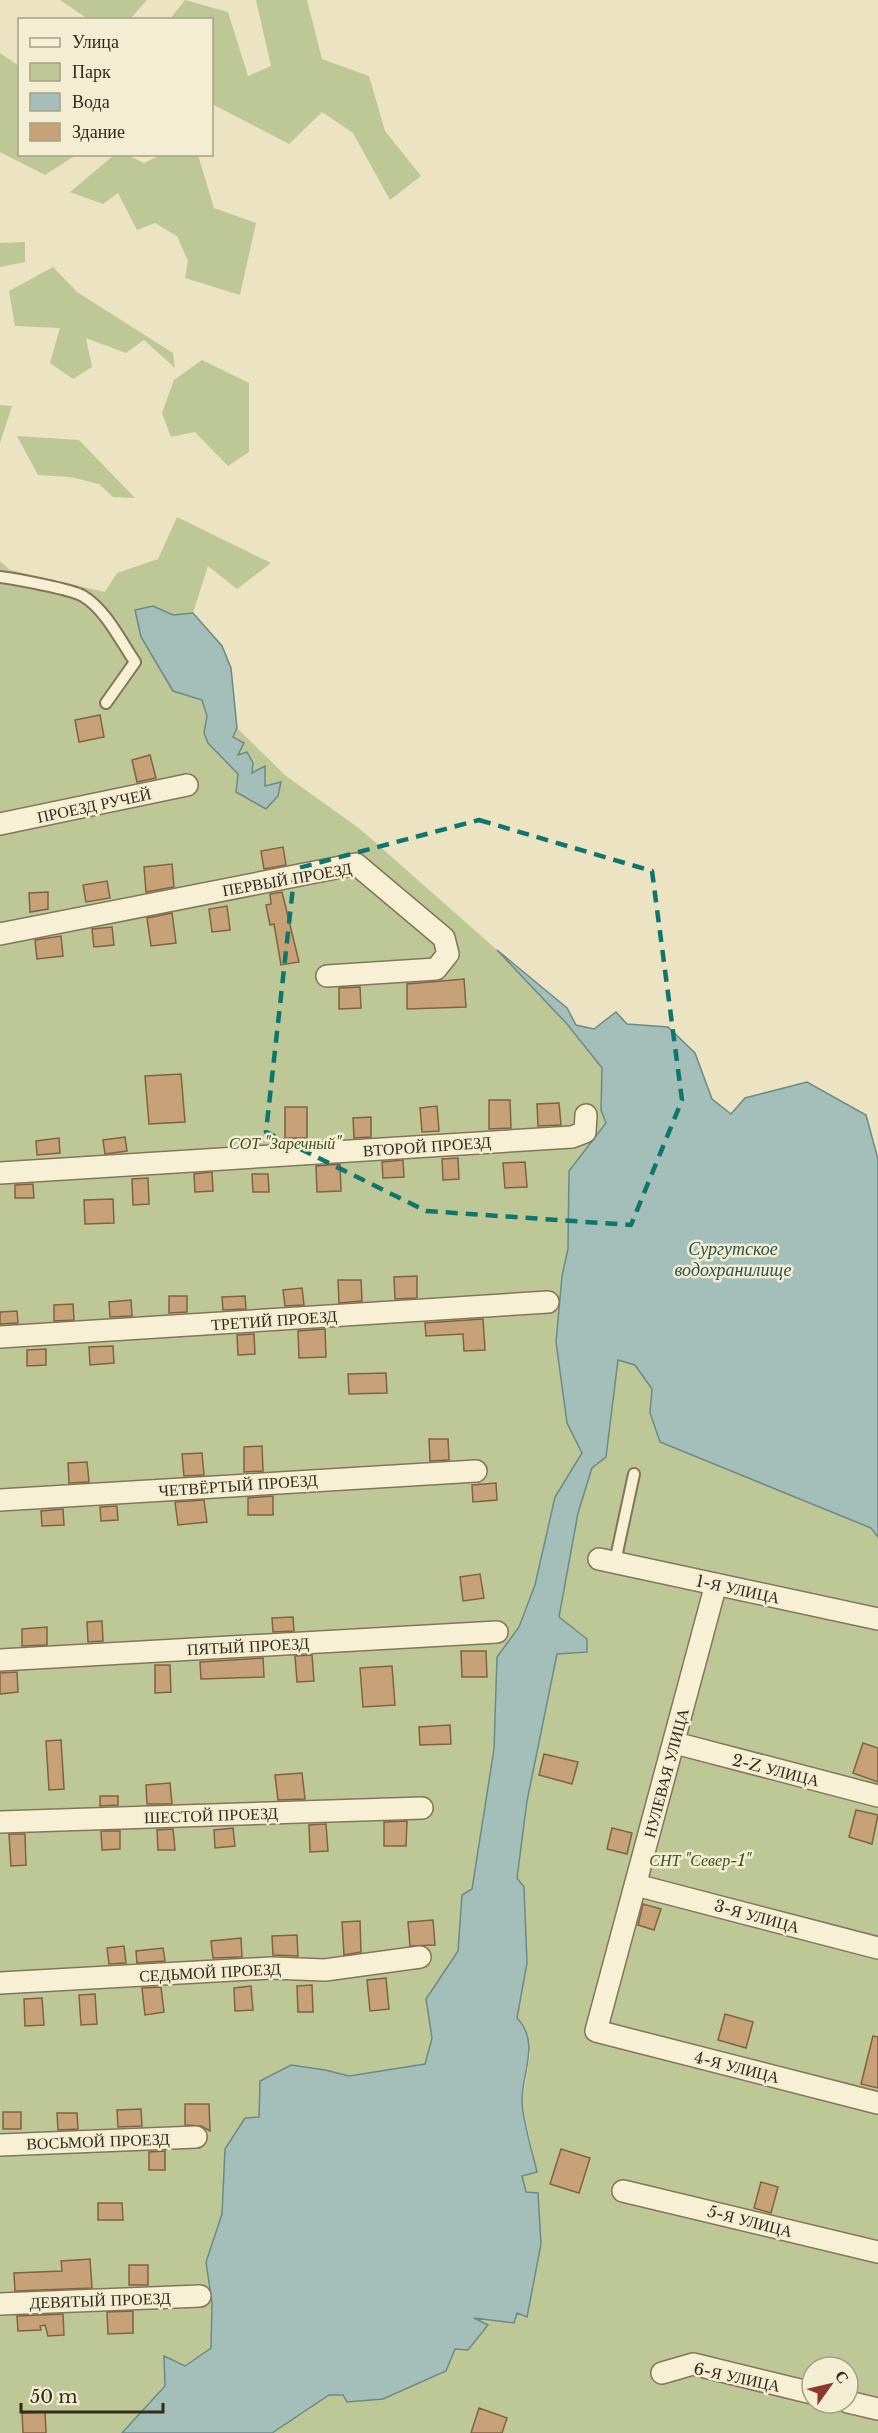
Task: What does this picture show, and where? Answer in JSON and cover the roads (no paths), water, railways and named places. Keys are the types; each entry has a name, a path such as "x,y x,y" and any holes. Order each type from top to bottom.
{"street":[{"name":"ПРОЕЗД РУЧЕЙ","path":"0,824 187,785"},
{"name":"ПЕРВЫЙ ПРОЕЗД","path":"0,934 356,864 444,938 448,954 436,969 327,976"},
{"name":"ВТОРОЙ ПРОЕЗД","path":"0,1173 573,1137 585,1132 586,1115"},
{"name":"ТРЕТИЙ ПРОЕЗД","path":"0,1337 548,1302"},
{"name":"ЧЕТВЁРТЫЙ ПРОЕЗД","path":"0,1500 476,1471"},
{"name":"1-Я УЛИЦА","path":"607,1560 878,1619"},
{"name":"НУЛЕВАЯ УЛИЦА","path":"596,2031 716,1584"},
{"name":"ПЯТЫЙ ПРОЕЗД","path":"0,1660 497,1632"},
{"name":"2-Z УЛИЦА","path":"675,1743 878,1796"},
{"name":"ШЕСТОЙ ПРОЕЗД","path":"0,1822 422,1808"},
{"name":"3-Я УЛИЦА","path":"636,1885 878,1948"},
{"name":"СЕДЬМОЙ ПРОЕЗД","path":"0,1983 271,1968 325,1970 420,1957"},
{"name":"4-Я УЛИЦА","path":"596,2031 878,2103"},
{"name":"ВОСЬМОЙ ПРОЕЗД","path":"0,2145 196,2137"},
{"name":"5-Я УЛИЦА","path":"623,2191 878,2252"},
{"name":"ДЕВЯТЫЙ ПРОЕЗД","path":"0,2304 200,2296"},
{"name":"6-Я УЛИЦА","path":"662,2373 693,2364 800,2390"},
{"path":"860,2405 878,2409"}],"lane":[{"path":"0,577 82,595 104,615 135,662 106,703"},
{"path":"607,1560 634,1474"}],"water":[{"path":"153,606 173,615 193,613 222,646 231,668 237,728 233,737 244,743 238,755 247,752 253,763 252,773 265,766 265,786 281,782 278,796 266,809 236,792 238,774 208,743 204,733 207,716 202,700 173,691 141,637 135,610"},
{"name":"Сургутское водохранилище","path":"497,950 567,1008 576,1025 594,1029 616,1012 627,1024 668,1027 695,1053 712,1099 731,1114 745,1098 807,1082 866,1115 878,1159 878,1537 871,1528 660,1442 650,1413 652,1389 635,1365 618,1360 606,1457 592,1468 578,1513 559,1617 587,1639 587,1652 557,1654 527,1801 517,1878 524,1887 527,1963 517,2018 528,2038 529,2048 522,2103 537,2172 522,2176 526,2192 538,2193 541,2244 527,2317 517,2313 514,2323 474,2318 488,2325 468,2350 455,2349 446,2371 383,2399 347,2402 343,2395 329,2395 272,2433 122,2433 165,2386 164,2356 185,2366 211,2348 212,2303 206,2262 222,2214 225,2149 245,2118 259,2117 260,2081 291,2065 349,2076 425,2064 432,2038 426,1999 458,1951 462,1895 472,1889 494,1749 497,1657 519,1627 535,1585 555,1497 582,1453 567,1423 556,1342 562,1276 568,1249 569,1171 606,1123 601,1110 602,1068 567,1024"}],"park label":[{"name":"СОТ \"Заречный\"","path":"285,1143"},
{"name":"СНТ \"Север-1\"","path":"700,1860"}]}
